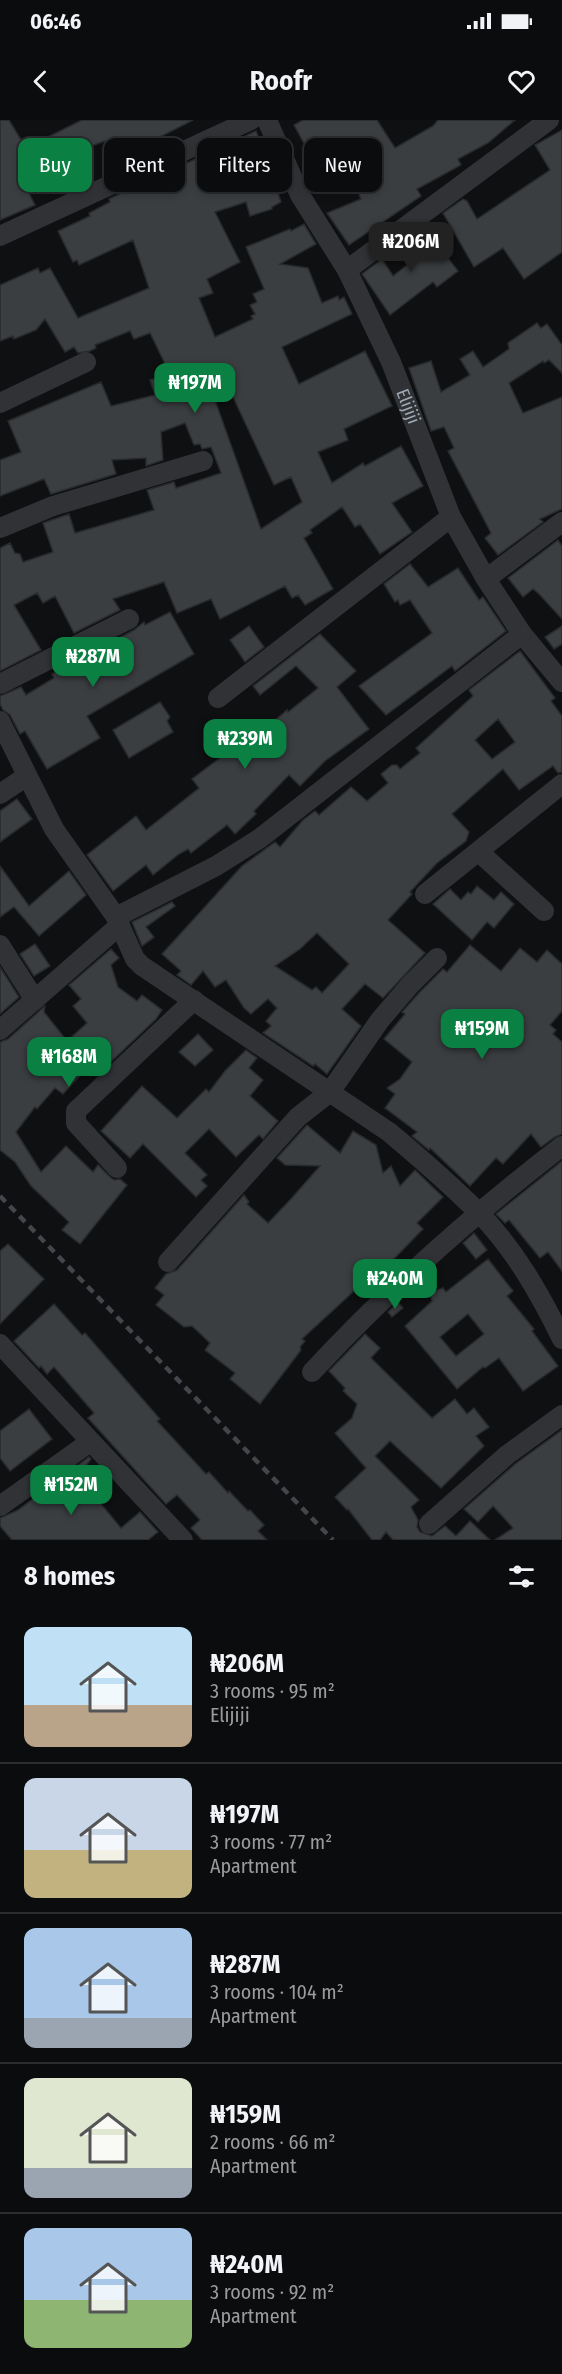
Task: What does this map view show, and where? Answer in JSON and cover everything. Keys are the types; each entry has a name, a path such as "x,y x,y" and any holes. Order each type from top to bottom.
{"street":[{"path":"0,236 251,120"},
{"name":"Elijiji","path":"267,120 300,195 347,270 397,377 451,517 486,579 522,634 562,682"},
{"path":"347,270 549,120"},
{"path":"0,403 86,362"},
{"path":"0,528 74,499 203,461"},
{"path":"218,698 451,517"},
{"path":"486,579 562,522"},
{"path":"0,684 129,619"},
{"path":"0,1030 118,921 260,839 522,634"},
{"path":"0,721 54,829 118,921 135,958 142,966 389,1132 480,1213 528,1276 562,1339"},
{"path":"0,794 27,776"},
{"path":"425,894 562,784"},
{"path":"479,852 544,911"},
{"path":"0,945 35,999"},
{"path":"168,1262 298,1117 330,1092 380,1020 437,958"},
{"path":"117,1168 76,1123 76,1111 194,1000"},
{"path":"312,1372 353,1329 480,1213 562,1146"},
{"path":"0,1344 183,1540"},
{"path":"429,1524 507,1455 562,1415"},
{"path":"0,1506 90,1442"}],"building":[{"path":"0,120 9,120 20,138 18,138 18,192 31,192 29,193 35,205 0,220"},
{"path":"82,120 193,120 158,138 104,138 104,141 92,146 92,138 46,138"},
{"path":"303,120 377,120 395,148 433,126 438,120 515,120 488,143 458,159 461,165 417,189 421,196 349,245 327,213 361,199 358,192 382,192 382,138 304,138 304,143 294,125"},
{"path":"562,130 562,252 524,279 503,248 474,267 443,213 463,199 467,201 477,219 550,170 535,145"},
{"path":"256,131 259,138 241,138"},
{"path":"197,158 197,192 278,192 281,202 272,209 250,216 246,202 215,212 240,262 207,279 213,293 199,298 215,337 253,319 251,316 255,314 250,305 257,302 253,294 264,289 246,247 304,224 316,244 280,264 308,268 322,303 338,296 339,300 344,297 352,314 282,347 299,384 365,351 392,406 344,429 348,440 318,452 332,483 363,463 365,466 401,446 423,486 392,503 412,532 380,554 360,524 355,527 342,507 310,530 312,533 304,538 333,589 305,605 298,595 292,598 285,586 220,619 211,599 177,613 164,582 113,599 120,610 74,633 55,596 43,603 37,593 14,605 41,650 0,671 0,548 10,543 15,553 20,554 23,562 53,552 43,523 69,514 75,533 154,510 147,490 174,482 176,488 221,473 211,447 202,449 200,444 194,445 185,423 161,432 163,460 146,466 146,458 112,460 116,474 51,494 44,479 0,496 0,460 21,452 8,421 101,382 111,406 155,395 150,380 170,374 150,333 134,339 130,331 95,345 96,348 90,351 78,353 74,347 65,352 45,319 36,330 14,339 13,336 0,341 0,285 38,268 40,273 50,268 78,318 149,288 133,240 79,265 77,260 73,262 58,231 90,216 89,213 110,202 109,199 124,192 185,192 185,164","holes":["220,369 274,485 291,477 302,502 261,529 206,375"]},
{"path":"426,229 458,271 437,287 433,282 390,315 362,274 382,259 393,276 416,258 405,245"},
{"path":"537,323 541,328 547,324 562,345 562,373 549,360 544,363 543,361 509,383 523,413 562,397 562,509 540,519 543,522 498,555 485,538 491,533 448,451 454,448 444,427 431,431 409,368 431,361 441,392 470,375 460,359 473,351 483,367 509,349 508,343"},
{"path":"558,540 562,546 562,619 533,589 523,597 508,578"},
{"path":"410,564 428,587 458,568 479,600 483,597 506,631 455,671 452,666 386,715 359,686 432,633 410,600 400,605 398,600 395,602 384,584"},
{"path":"170,612 194,654 87,716 100,738 47,769 25,731 20,734 10,715 3,710 0,696 21,687 26,695 54,678 52,674 134,630 144,622 145,625"},
{"path":"249,626 264,647 245,662 230,640"},
{"path":"562,626 562,644 554,649 545,637"},
{"path":"320,634 356,671 337,687 369,729 325,761 300,786 289,775 254,811 256,814 235,834 227,825 191,853 188,849 179,854 153,875 146,865 113,891 87,855 136,816 146,830 199,788 192,779 245,739 248,744 287,710 288,712 318,688 296,666 260,695 253,686"},
{"path":"520,651 555,698 551,701 562,716 562,772 558,773 553,766 519,790 503,769 452,814 469,832 466,841 437,863 388,920 425,953 383,998 365,984 342,1009 361,1026 327,1074 315,1064 313,1066 263,1033 271,1026 266,1021 277,1008 268,999 251,1014 244,1008 226,980 215,987 203,971 191,985 177,975 181,971 162,954 242,866 275,842 280,847 303,820 315,811 319,815 351,787 367,801 388,783 381,774 392,765 397,765 400,769 420,753 416,748 473,696 469,690","holes":["498,719 515,742 492,759 475,740","317,933 349,964 322,993 316,987 312,990 275,966 300,949"]},
{"path":"160,702 170,717 167,721 173,732 129,758 113,730"},
{"path":"17,799 32,819 0,842 0,811"},
{"path":"0,866 29,906 69,871 86,895 39,936 14,907 0,917"},
{"path":"477,886 494,900 501,892 514,904 494,928 487,922 472,940 433,904 450,889 461,900 468,892 471,894"},
{"path":"172,902 175,906 146,927 154,937 142,946 132,922"},
{"path":"35,944 50,966 34,976 20,954"},
{"path":"470,945 501,971 520,948 537,962 547,950 562,964 562,1011 550,1025 556,1030 553,1034 562,1042 562,1134 541,1147 531,1134 503,1164 496,1158 470,1186 430,1148 429,1150 412,1136 417,1132 385,1108 395,1094 387,1088 400,1079 412,1062 384,1039 405,1014 402,1012 419,993 443,969 447,972"},
{"path":"111,949 119,958 111,965 118,987 137,1001 142,995 162,1010 156,1019 96,1076 88,1067 63,1094 55,1088 37,1109 35,1107 16,1132 41,1172 66,1146 93,1172 98,1165 114,1180 120,1179 127,1185 80,1244 62,1230 69,1222 31,1186 15,1162 0,1150 0,1042 8,1039 45,1006 44,1012 67,1041 87,1023 73,1006 81,999 69,985"},
{"path":"0,967 19,997 0,1014"},
{"path":"198,1034 213,1050 195,1066 179,1052"},
{"path":"246,1050 257,1058 249,1068 263,1080 250,1096 278,1121 263,1139 259,1135 236,1157 209,1129 185,1153 207,1175 201,1180 207,1186 196,1197 143,1144 130,1158 101,1131 142,1086 177,1118 206,1089 209,1092 225,1071"},
{"path":"307,1125 340,1153 353,1131 376,1145 383,1173 391,1166 400,1186 415,1170 443,1197 417,1223 423,1229 390,1263 395,1269 387,1277 378,1269 302,1339 305,1341 300,1347 301,1350 260,1404 230,1379 235,1373 205,1350 210,1343 192,1326 184,1327 156,1305 164,1295 155,1288 166,1274 177,1270 244,1195 249,1202 247,1204 268,1223 290,1200 320,1166 285,1165 277,1158"},
{"path":"562,1161 562,1271 548,1252 540,1258 509,1220 505,1223 496,1214"},
{"path":"474,1233 487,1250 476,1259 463,1243"},
{"path":"8,1244 44,1279 0,1324 0,1251"},
{"path":"488,1259 513,1291 507,1296 534,1329 532,1331 558,1366 523,1391 499,1358 485,1368 483,1367 457,1389 405,1326 432,1301 429,1293 443,1288 446,1292","holes":["468,1314 484,1334 456,1356 440,1337"]},
{"path":"398,1302 403,1308 392,1317 388,1312"},
{"path":"54,1304 82,1335 85,1333 160,1419 157,1421 206,1474 209,1472 228,1493 229,1491 264,1525 258,1531 267,1540 202,1540 191,1528 200,1520 177,1495 166,1504 88,1418 94,1413 54,1367 47,1374 14,1341"},
{"path":"365,1334 380,1348 371,1358 432,1418 455,1399 467,1414 474,1408 489,1427 476,1436 484,1446 441,1488 390,1441 375,1456 419,1500 411,1507 418,1520 417,1527 420,1532 432,1536 445,1526 456,1536 470,1521 490,1540 393,1540 386,1532 380,1540 372,1540 348,1509 335,1497 366,1468 335,1433 352,1418 357,1404 343,1391 345,1388 329,1371"},
{"path":"29,1409 52,1439 10,1471 0,1458 0,1431"},
{"path":"562,1430 562,1540 495,1540 513,1528 493,1506 478,1522 464,1509 515,1464"},
{"path":"89,1457 91,1459 78,1476 121,1528 140,1512 158,1532 148,1540 12,1540 0,1526 0,1518 18,1510"}],"railway":[{"path":"0,1196 333,1540"}]}
